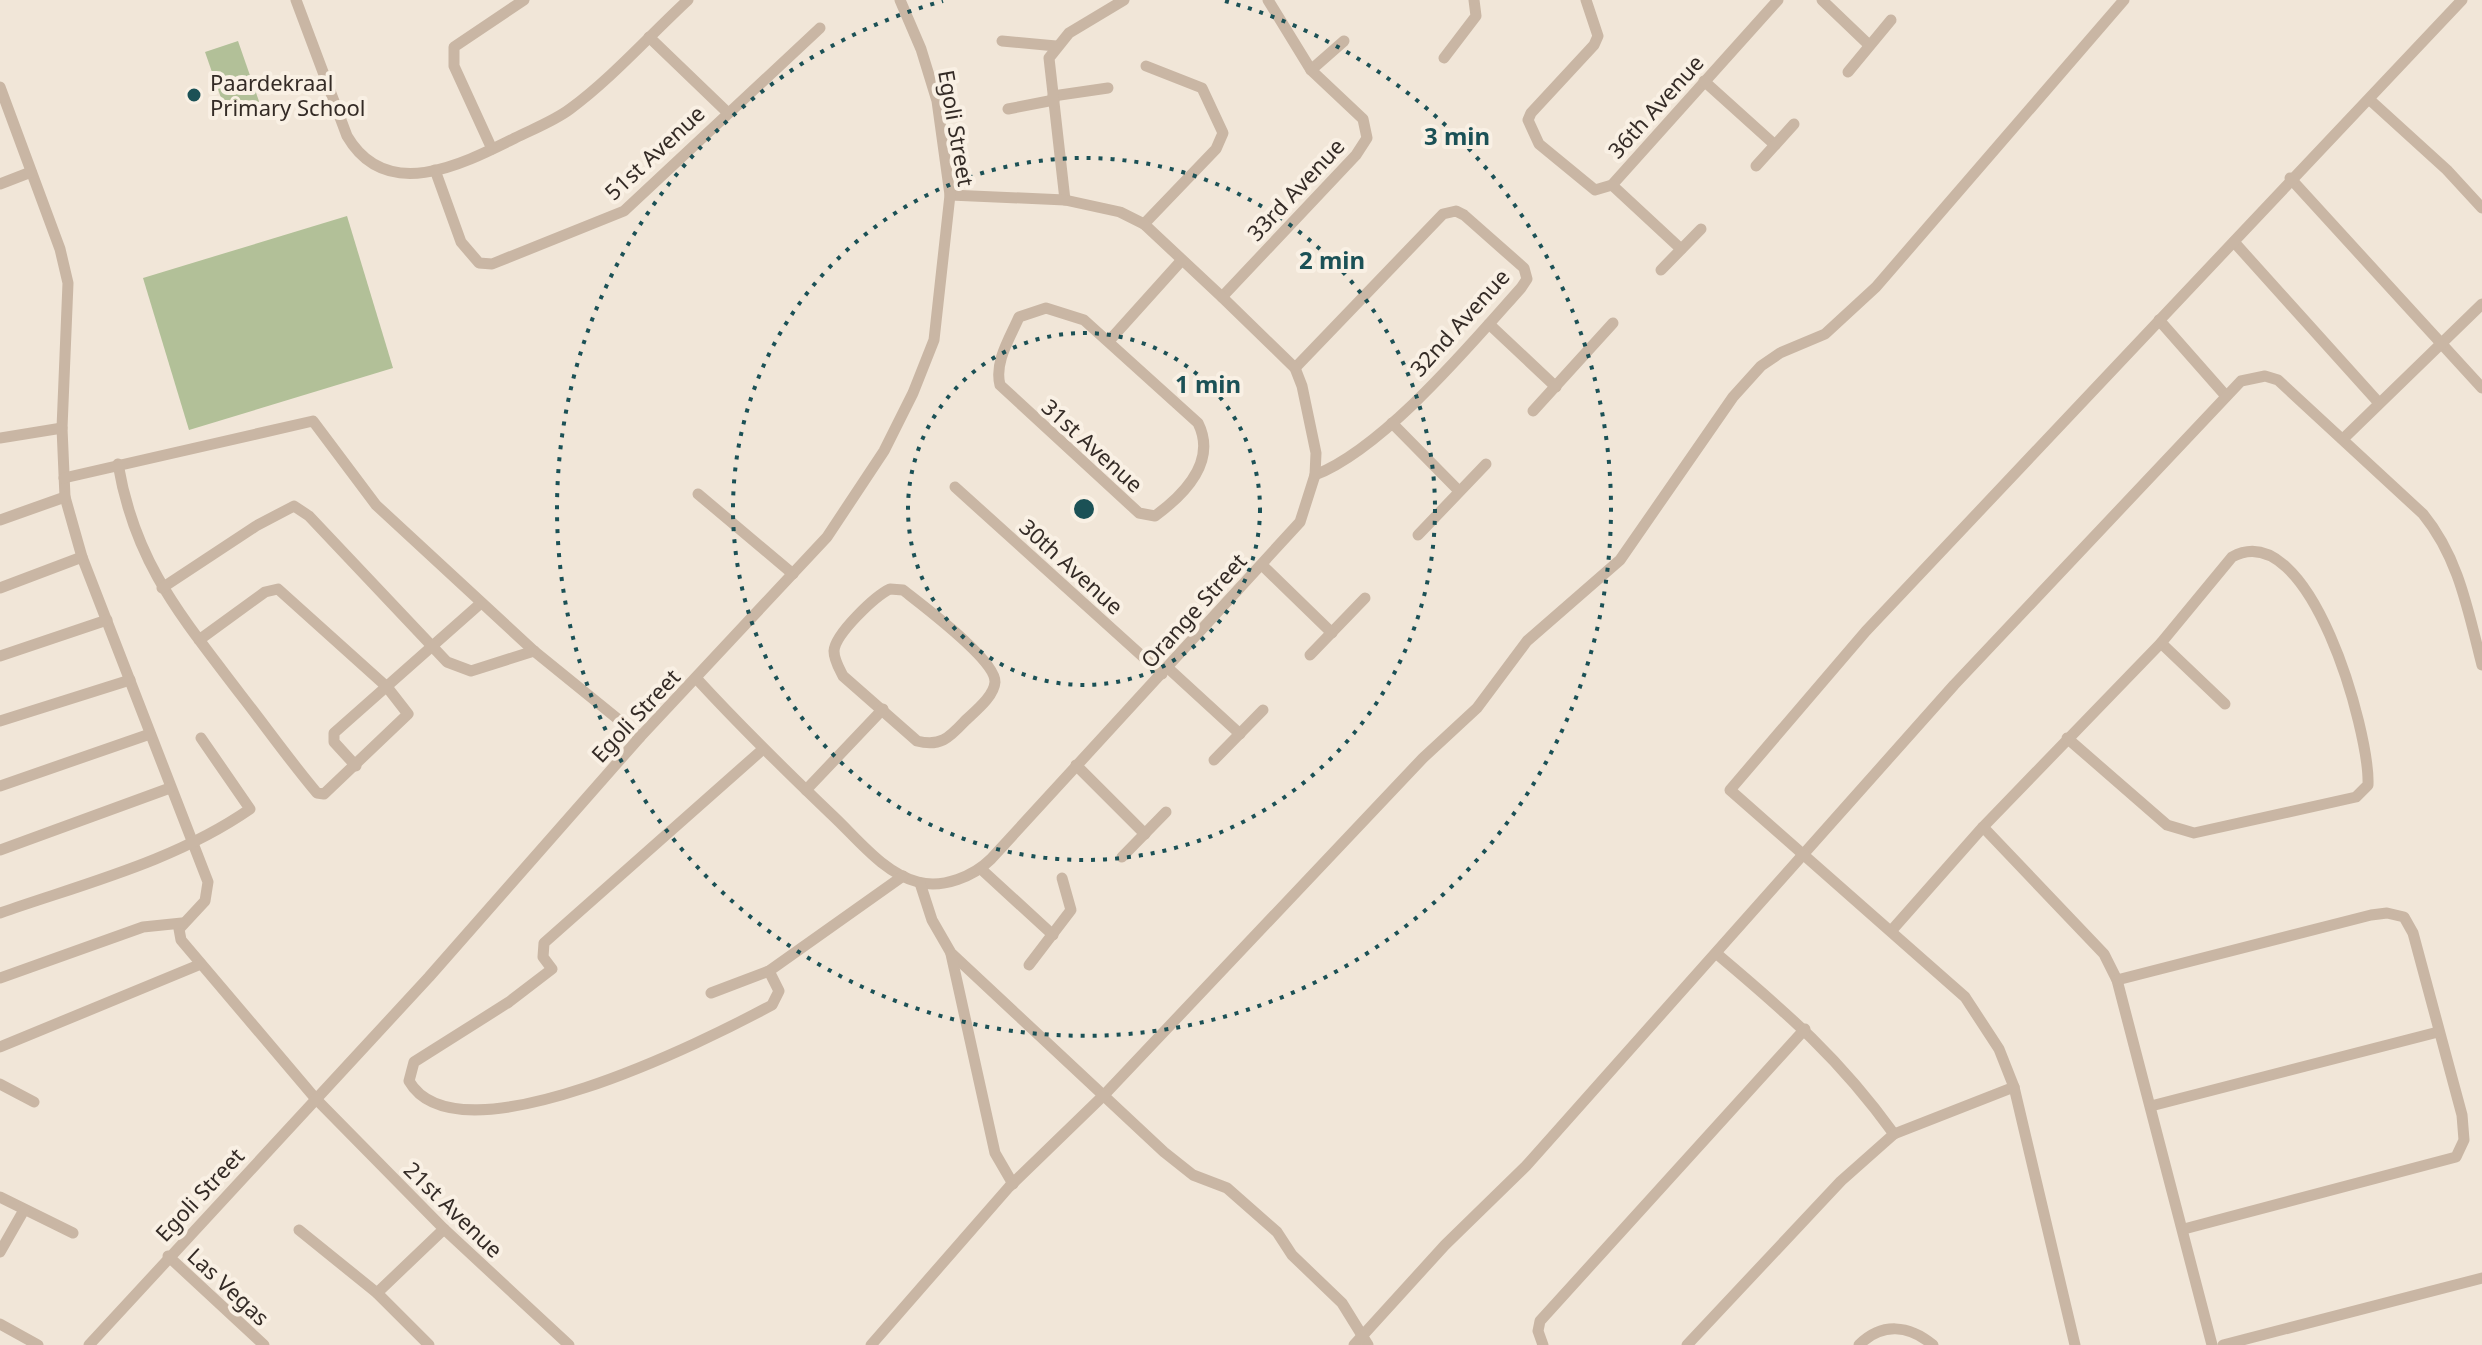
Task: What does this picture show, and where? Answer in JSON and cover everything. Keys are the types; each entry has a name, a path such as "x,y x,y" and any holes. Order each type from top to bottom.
{"street":[{"path":"296,0 347,136 359,156 387,170 410,175 435,170 492,149 566,112 688,0"},
{"path":"492,149 454,66 454,47 524,0"},
{"name":"Egoli Street","path":"89,1345 429,977 640,737 793,574 851,504 884,451 913,393 934,340 950,195 937,101 921,49 900,0"},
{"path":"1065,200 1049,58 1069,33 1124,0"},
{"name":"33rd Avenue","path":"1222,297 1356,155 1367,138 1363,119 1311,70 1268,0"},
{"path":"1444,58 1476,16 1474,0"},
{"name":"36th Avenue","path":"1586,0 1598,36 1594,45 1528,120 1539,144 1583,184 1595,190 1612,185 1778,0"},
{"path":"1822,0 1869,45"},
{"path":"871,1345 1013,1184 1105,1094 1423,758 1477,708 1527,641 1620,560 1733,397 1761,366 1780,353 1825,334 1876,287 2124,0"},
{"path":"2075,1345 2014,1087 1985,1023 1965,997 1892,930 1730,790 1866,631 1965,530 2290,178 2370,100 2462,0"},
{"path":"1848,72 1891,20"},
{"name":"51st Avenue","path":"435,170 461,242 479,263 492,264 624,211 820,28"},
{"name":"51st Avenue","path":"649,37 727,112"},
{"path":"1002,41 1056,46"},
{"path":"1311,70 1344,41"},
{"path":"1144,224 1216,149 1223,133 1202,88 1146,66"},
{"path":"1704,81 1775,145"},
{"path":"0,87 60,249 68,283 62,428 65,497 82,557 191,845 205,870 208,892 205,901 182,923 143,927 0,978"},
{"path":"1008,109 1108,88"},
{"path":"2370,100 2447,170 2482,208"},
{"path":"1756,166 1794,124"},
{"path":"0,184 31,172"},
{"path":"2290,178 2482,388"},
{"path":"1612,185 1681,249"},
{"path":"950,195 1065,200 1120,212 1144,224 1295,368"},
{"name":"32nd Avenue","path":"1295,368 1443,214 1456,211 1464,215 1524,268 1527,279 1489,324 1392,423 1353,457 1315,475"},
{"path":"1661,270 1701,229"},
{"path":"2234,242 2379,403"},
{"path":"1109,341 1181,261"},
{"path":"2343,439 2482,304"},
{"name":"31st Avenue","path":"1060,310 1084,320 1109,341 1198,423 1205,438 1205,456 1197,474 1155,516 1139,513 1000,385 998,375 1002,355 1019,317 1025,313 1060,310"},
{"path":"2159,320 2226,396"},
{"path":"1533,411 1613,323"},
{"path":"1489,324 1556,387"},
{"name":"Orange Street","path":"981,869 1300,522 1315,475 1312,432 1295,368"},
{"path":"951,953 1193,1175 1227,1188 1277,1232 1292,1255 1342,1303 1361,1343 1445,1245 1526,1166 1954,685 2241,381 2265,376 2298,397 2423,514 2444,539 2456,567 2482,665"},
{"path":"64,478 313,421 376,505 534,651 640,737"},
{"path":"1392,423 1459,491"},
{"path":"0,438 62,428"},
{"path":"118,464 137,541 162,588 199,640 317,793 324,794 408,714 387,687 278,589 265,592 199,640"},
{"path":"1418,535 1486,464"},
{"name":"30th Avenue","path":"955,487 1240,734"},
{"path":"698,494 793,574"},
{"path":"0,520 65,497"},
{"path":"162,588 265,520 294,506 309,516 447,662 471,671 534,651"},
{"path":"1892,930 1983,827 2067,738 2161,643 2232,557 2244,550 2260,552 2289,568 2318,606 2339,656 2369,765 2368,785 2356,797 2194,833 2186,832 2167,825 2067,738"},
{"path":"0,588 82,557"},
{"path":"1262,565 1332,633"},
{"path":"890,589 903,590 979,655 993,672 995,683 990,695 947,740 932,745 917,741 883,709 843,676 834,648 878,594 890,589"},
{"path":"1310,655 1365,598"},
{"path":"356,766 334,742 334,733 481,603"},
{"path":"0,656 107,620"},
{"path":"2161,643 2225,704"},
{"path":"696,678 762,750 892,872 920,883 958,879 981,869 1053,935"},
{"path":"0,721 130,680"},
{"path":"806,790 883,709"},
{"path":"1214,760 1263,710"},
{"path":"0,786 150,734"},
{"path":"0,913 191,845 250,809 201,738"},
{"path":"762,750 544,943 543,957 552,969 509,1002 414,1062 409,1081 415,1091 430,1102 448,1108 511,1107 546,1102 606,1081 772,1005 779,991 769,971"},
{"path":"1076,765 1145,834"},
{"path":"0,850 170,788"},
{"path":"1122,857 1166,812"},
{"path":"1983,827 2104,954 2117,980 2212,1345"},
{"path":"711,993 769,971 903,876"},
{"path":"1029,965 1071,910 1062,878"},
{"path":"920,883 932,920 951,953 995,1153 1013,1184"},
{"path":"2117,980 2371,915 2396,914 2404,917 2413,933 2464,1130 2463,1148 2456,1157 2184,1229"},
{"name":"21st Avenue","path":"182,923 178,934 315,1098 444,1229 569,1345"},
{"path":"1717,954 1805,1029 1856,1082 1894,1134"},
{"path":"0,1047 201,964"},
{"path":"1543,1345 1538,1331 1540,1321 1805,1029"},
{"path":"2151,1106 2438,1032"},
{"path":"0,1084 34,1102"},
{"path":"1687,1345 1841,1181 1894,1134 2014,1087"},
{"path":"0,1197 73,1233"},
{"path":"0,1252 24,1210"},
{"path":"377,1293 444,1229"},
{"path":"299,1230 377,1293 429,1345"},
{"name":"Las Vegas","path":"168,1256 264,1345"},
{"path":"2223,1345 2482,1278"},
{"path":"0,1324 38,1345"},
{"path":"1859,1345 1885,1328 1899,1328 1907,1329 1933,1345"}],"green space":[{"path":"238,41 261,107 228,118 205,52"},
{"path":"347,216 393,368 189,430 143,278"}],"place":[{"name":"Paardekraal Primary School","path":"194,95"}]}
